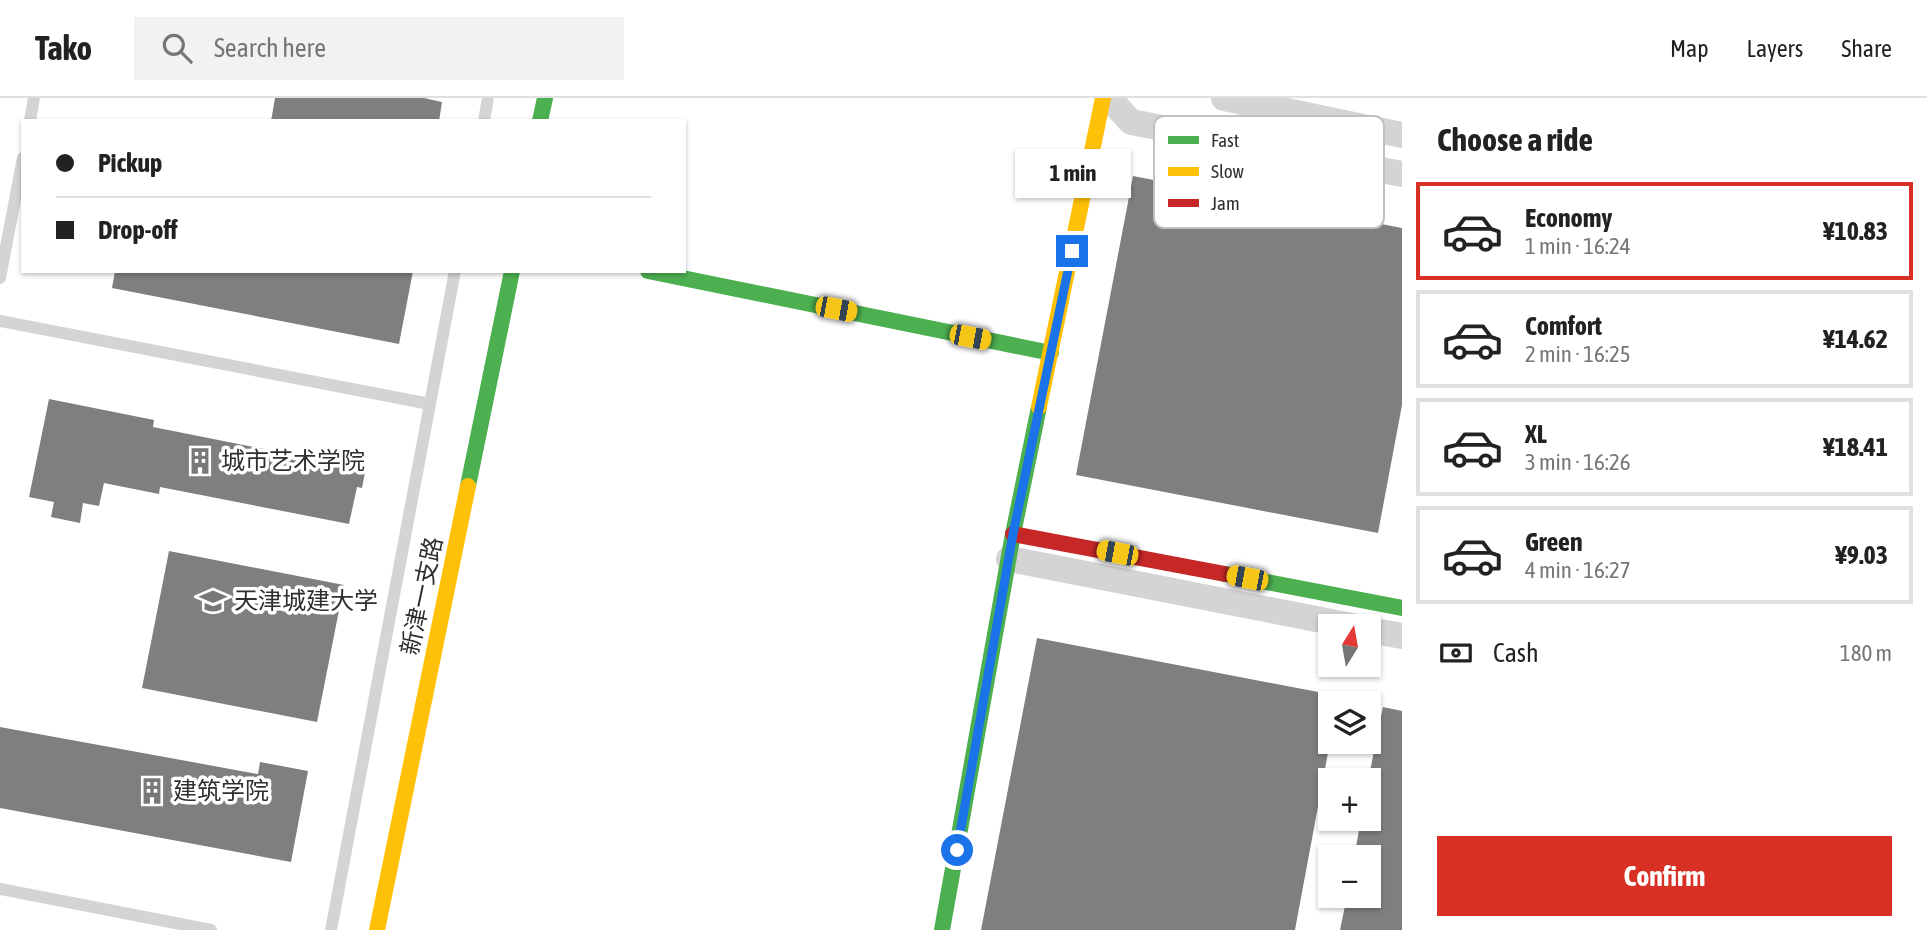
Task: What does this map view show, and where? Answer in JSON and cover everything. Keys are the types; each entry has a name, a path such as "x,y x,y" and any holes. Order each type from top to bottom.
{"street":[{"path":"540,119 545,98"},
{"path":"942,930 1011,546 1103,98"},
{"path":"1109,98 1130,122 1154,127"},
{"path":"1224,98 1311,116"},
{"path":"1384,131 1402,135"},
{"path":"1384,171 1402,174"},
{"name":"新津一支路","path":"377,930 512,273"},
{"path":"658,273 1051,353"},
{"path":"1011,546 1402,608"},
{"path":"1011,546 1318,618"},
{"path":"1381,632 1402,636"}],"lane":[{"path":"30,119 34,98"},
{"path":"484,119 488,98"},
{"path":"0,278 21,168"},
{"path":"331,930 455,273"},
{"path":"0,321 430,404"},
{"path":"0,889 211,930"}],"building":[{"path":"275,98 424,98 442,102 439,119 271,119"},
{"path":"1133,176 1154,180 1154,228 1384,228 1384,225 1402,228 1402,405 1378,533 1076,475"},
{"path":"115,273 413,273 399,344 112,288"},
{"name":"城市艺术学院","path":"49,399 154,420 153,427 324,461 326,454 367,462 362,488 357,487 349,524 160,487 159,494 104,483 99,506 83,503 80,523 51,517 54,502 29,497"},
{"path":"169,551 344,585 317,722 142,688"},
{"path":"1037,638 1318,692 1318,754 1328,754 1325,768 1318,768 1318,806 1295,930 981,930"},
{"path":"1383,707 1402,711 1402,930 1340,930 1345,908 1381,908 1381,845 1356,845 1359,831 1381,831 1381,768 1371,768 1373,754 1381,754"},
{"name":"建筑学院","path":"0,727 258,774 260,762 308,771 291,862 0,808"}],"traffic: fast":[{"path":"540,119 545,98"},
{"path":"468,486 512,273"},
{"path":"658,273 1051,353"},
{"path":"942,930 1013,534 1039,407"},
{"path":"1225,574 1402,608"}],"traffic: slow":[{"path":"1039,407 1103,98"},
{"path":"377,930 468,486"}],"traffic: jam":[{"path":"1013,534 1225,574"}],"place":[{"name":"城市艺术学院","path":"200,461"},
{"name":"天津城建大学","path":"213,601"},
{"name":"建筑学院","path":"152,791"}],"route":[{"path":"957,850 1013,534 1072,251"}]}
